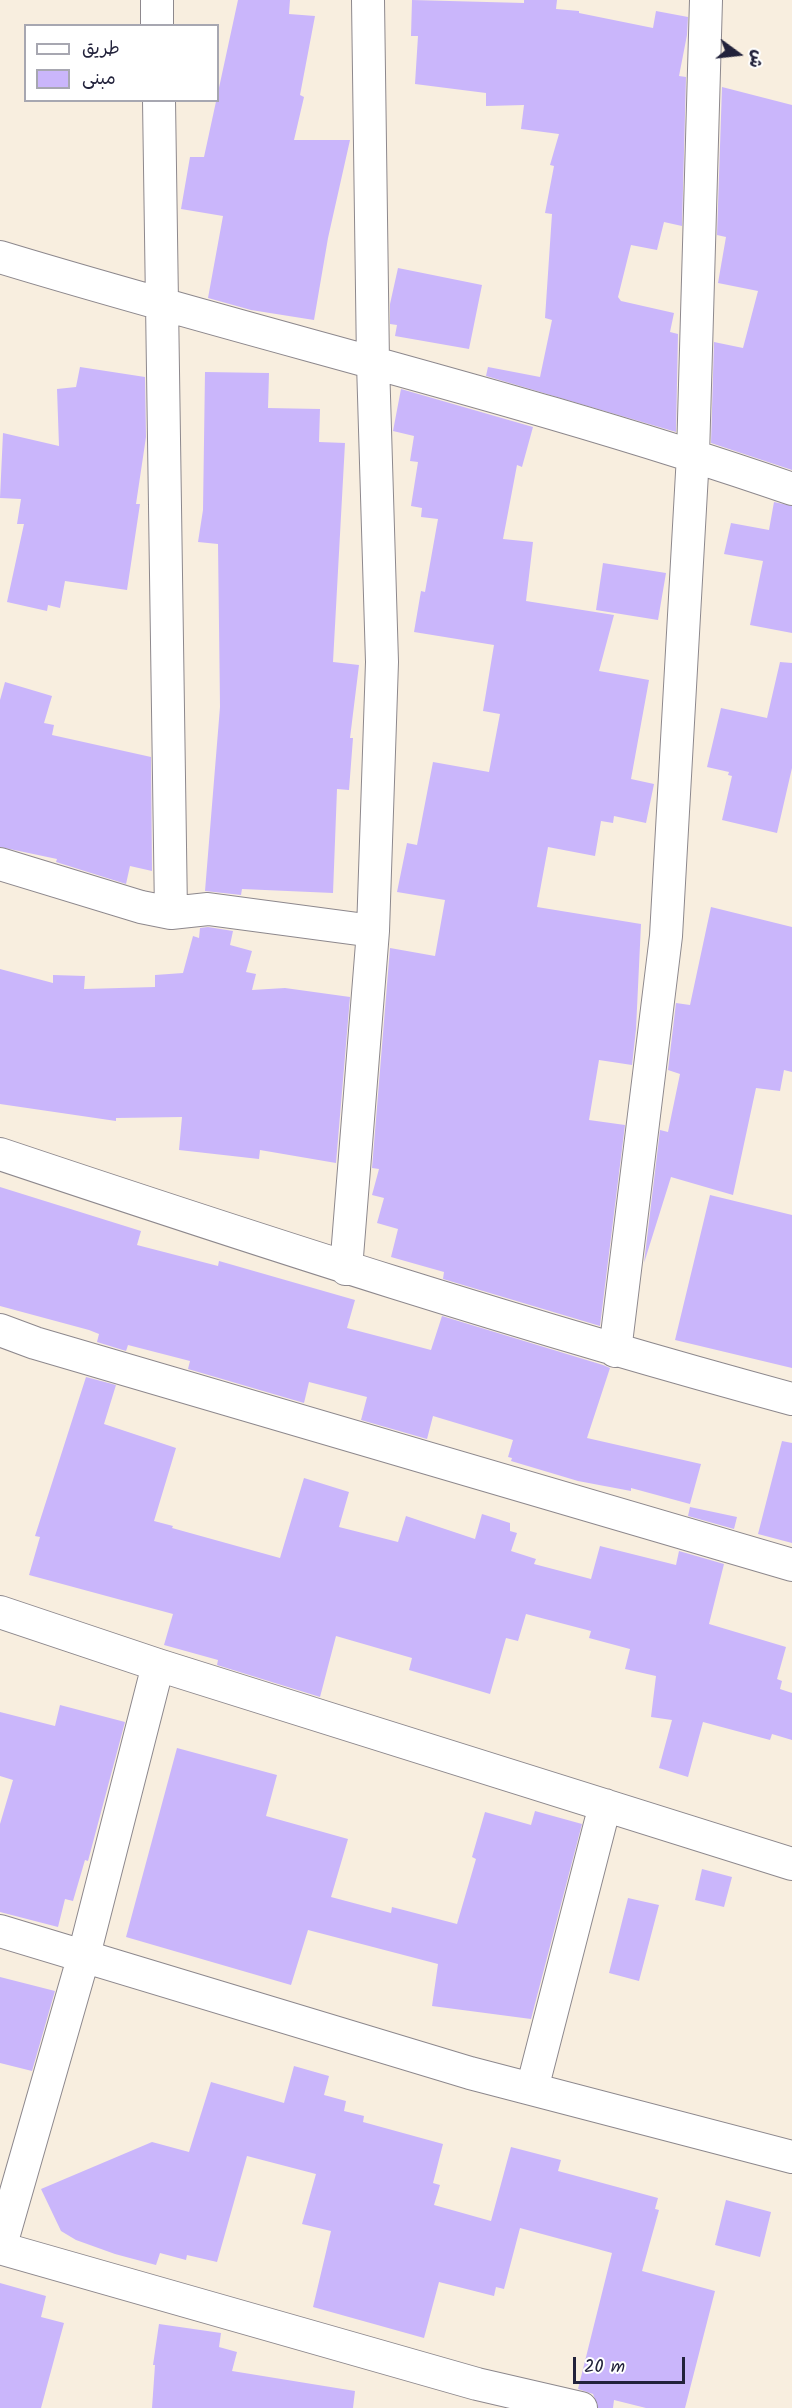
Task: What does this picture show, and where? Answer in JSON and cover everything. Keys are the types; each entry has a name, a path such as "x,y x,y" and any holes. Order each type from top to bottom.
{"street":[{"path":"157,0 158,24"},
{"path":"346,1269 373,931 382,662 373,363 368,0"},
{"path":"615,1351 663,975 693,454 706,0"},
{"path":"159,102 171,913"},
{"path":"0,256 163,306 693,454 792,489"},
{"path":"0,864 141,907 171,913 208,909 373,931"},
{"path":"0,1154 346,1269 615,1351 792,1399"},
{"path":"0,1330 35,1343 792,1565"},
{"path":"0,1612 158,1665 792,1864"},
{"path":"158,1665 84,1955 0,2248 475,2396 581,2408"},
{"path":"532,2089 605,1805"},
{"path":"0,1931 470,2073 792,2157"}],"building":[{"path":"238,0 290,0 289,14 315,16 300,95 304,97 294,140 350,140 328,238 314,320 251,310 208,298 223,216 181,209 190,157 204,157 216,102 219,102 219,88"},
{"path":"412,0 524,3 524,0 557,0 556,9 579,11 579,13 653,28 656,11 688,17 679,76 686,77 682,226 664,222 657,250 631,245 618,297 621,301 674,313 670,332 678,334 676,432 486,376 488,367 540,377 552,320 545,318 552,214 545,213 554,166 550,165 559,134 521,129 524,105 486,106 486,93 415,84 418,36 411,36"},
{"path":"722,87 792,105 792,470 711,443 714,342 743,348 758,291 718,283 726,237 717,235"},
{"path":"398,268 482,285 469,349 395,336 397,325 390,324 390,304"},
{"path":"80,367 145,377 146,437 136,504 140,504 127,590 65,581 60,608 48,605 47,611 7,602 24,524 17,524 21,499 0,498 3,433 59,446 57,389 76,387"},
{"path":"205,372 269,373 268,408 320,409 319,442 345,443 333,662 359,665 350,738 353,738 349,790 337,789 333,893 242,889 241,895 205,891 220,707 218,544 198,542 203,510"},
{"path":"401,389 533,427 522,467 517,465 503,539 533,542 526,601 614,615 599,671 649,680 631,779 654,784 646,823 614,816 613,823 601,821 595,856 548,847 537,907 641,924 632,1065 599,1060 589,1120 625,1125 600,1326 443,1279 444,1272 391,1257 398,1229 377,1223 384,1198 372,1195 379,1169 372,1168 390,948 435,956 445,900 397,892 407,843 417,845 433,762 489,772 500,714 483,711 494,645 414,632 421,591 425,592 438,519 421,517 422,508 411,506 418,462 410,461 414,436 393,431"},
{"path":"774,502 792,506 792,633 750,625 763,561 724,554 731,523 769,530"},
{"path":"603,563 666,573 658,620 596,610"},
{"path":"780,662 792,663 792,768 777,833 722,820 732,776 728,775 729,772 707,767 721,708 767,718"},
{"path":"5,682 52,696 44,723 54,725 52,735 151,757 152,871 130,866 126,884 56,862 57,859 0,847 0,700"},
{"path":"711,907 792,927 792,1072 784,1070 780,1091 756,1088 733,1195 671,1177 644,1263 660,1130 668,1132 680,1074 668,1070 676,1003 690,1005"},
{"path":"200,928 233,931 230,945 252,951 246,972 256,974 252,990 285,988 350,997 336,1163 260,1150 259,1159 179,1150 182,1117 116,1118 116,1121 0,1104 0,969 53,983 53,975 85,976 84,989 155,987 155,975 183,973 193,936 199,938"},
{"path":"0,1187 141,1231 137,1245 218,1266 219,1261 355,1300 347,1328 431,1350 442,1316 610,1368 587,1438 701,1464 690,1504 631,1488 631,1491 578,1481 511,1461 512,1458 508,1457 513,1440 433,1416 427,1439 361,1420 367,1397 309,1382 304,1403 188,1369 190,1361 128,1345 126,1351 97,1342 99,1334 89,1330 0,1306"},
{"path":"710,1195 792,1215 792,1368 675,1340"},
{"path":"86,1377 116,1385 104,1424 176,1448 154,1521 173,1526 172,1528 280,1558 304,1478 349,1492 339,1527 398,1542 406,1516 475,1539 482,1514 510,1523 510,1531 517,1533 511,1551 536,1559 534,1564 591,1579 600,1546 676,1565 679,1551 724,1564 709,1624 786,1647 777,1679 782,1681 780,1689 792,1693 792,1740 772,1734 770,1740 703,1722 688,1777 659,1768 672,1720 651,1717 656,1676 625,1669 630,1649 589,1638 591,1631 526,1614 518,1641 506,1638 490,1694 409,1670 412,1658 336,1636 320,1697 217,1665 218,1660 164,1645 173,1614 29,1575 40,1537 35,1536"},
{"path":"782,1441 792,1443 792,1543 758,1534"},
{"path":"690,1507 737,1517 734,1529 688,1516"},
{"path":"60,1705 125,1722 88,1861 85,1860 73,1901 65,1899 58,1927 0,1912 0,1824 13,1780 0,1776 0,1712 55,1726"},
{"path":"177,1748 277,1775 266,1816 348,1839 331,1897 391,1913 392,1907 457,1924 476,1859 472,1857 485,1812 531,1825 535,1811 582,1824 531,2019 432,2006 438,1964 308,1930 291,1985 126,1937"},
{"path":"702,1869 732,1877 724,1907 695,1900"},
{"path":"628,1898 659,1905 639,1981 609,1973"},
{"path":"0,1977 55,1991 32,2071 0,2063"},
{"path":"294,2066 329,2076 324,2095 346,2101 344,2111 364,2116 363,2122 443,2144 433,2183 440,2185 434,2205 491,2221 511,2147 561,2160 558,2171 658,2198 655,2209 659,2210 642,2271 715,2291 685,2408 646,2408 614,2400 613,2408 598,2408 593,2394 578,2389 612,2253 520,2228 504,2289 496,2287 494,2296 439,2282 424,2338 313,2307 331,2231 302,2224 316,2174 247,2156 217,2262 187,2255 186,2260 160,2253 156,2265 115,2254 76,2240 61,2231 41,2189 152,2142 189,2152 211,2082 284,2103"},
{"path":"726,2200 771,2212 760,2257 715,2245"},
{"path":"0,2283 46,2296 41,2317 64,2323 41,2408 0,2408"},
{"path":"159,2324 221,2333 219,2347 237,2352 232,2371 355,2391 353,2408 152,2408 155,2365 153,2365"}]}
